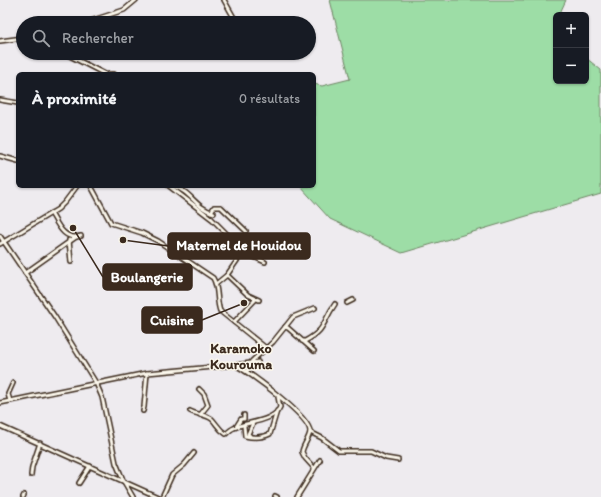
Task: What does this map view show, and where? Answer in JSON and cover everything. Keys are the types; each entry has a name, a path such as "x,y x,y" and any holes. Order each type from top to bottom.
{"street":[{"path":"106,16 124,10 136,0"},
{"path":"224,0 233,16"},
{"path":"0,40 16,39"},
{"path":"77,60 100,72"},
{"path":"0,100 16,103"},
{"path":"0,156 16,160"},
{"path":"2,243 65,202 76,188"},
{"path":"92,188 111,223 142,233 158,241 213,278 216,284 217,303 220,310 266,348"},
{"path":"172,188 212,219 230,236 243,252 265,262"},
{"path":"176,188 190,196 203,209 212,212 214,207 221,207 246,231"},
{"path":"50,213 64,233 69,237 81,236"},
{"path":"0,236 2,243 55,317 96,383 102,397 116,463 123,480 133,497"},
{"path":"69,237 71,262"},
{"path":"24,273 76,237"},
{"path":"216,284 227,275 243,252"},
{"path":"227,275 248,295 260,300"},
{"path":"234,322 255,300"},
{"path":"347,303 353,300"},
{"path":"302,341 305,341 321,332 324,327 327,314 335,304"},
{"path":"247,371 251,363 293,317 315,308"},
{"path":"285,327 314,351"},
{"path":"0,404 147,373 258,362"},
{"path":"235,365 247,371 294,409 308,425 310,432 302,452 314,468"},
{"path":"142,411 144,407 147,373"},
{"path":"10,401 8,394 13,383"},
{"path":"199,389 204,394 208,405 200,415"},
{"path":"244,426 245,436 262,437 270,434 277,411 280,407 278,397"},
{"path":"190,411 197,416 200,415 212,420 218,428 226,434 236,427 241,419 244,418 244,415"},
{"path":"236,427 253,423 277,411"},
{"path":"251,437 248,434 253,423"},
{"path":"0,426 158,497"},
{"path":"310,432 322,438 339,451 371,451 386,458 398,460"},
{"path":"31,475 32,467 40,443"},
{"path":"162,497 172,475 184,465 194,453"},
{"path":"297,497 320,460"},
{"path":"79,483 90,466"}],"green space":[{"path":"330,0 566,0 560,12 553,12 553,84 589,84 589,60 601,70 601,194 402,253 330,219 302,188 316,188 316,84 322,86 350,79"}],"place":[{"name":"Boulangerie","path":"73,228"},
{"name":"Maternel de Houidou","path":"123,240"},
{"name":"Cuisine","path":"244,303"}],"district":[{"name":"Karamoko Kourouma","path":"241,356"}]}
